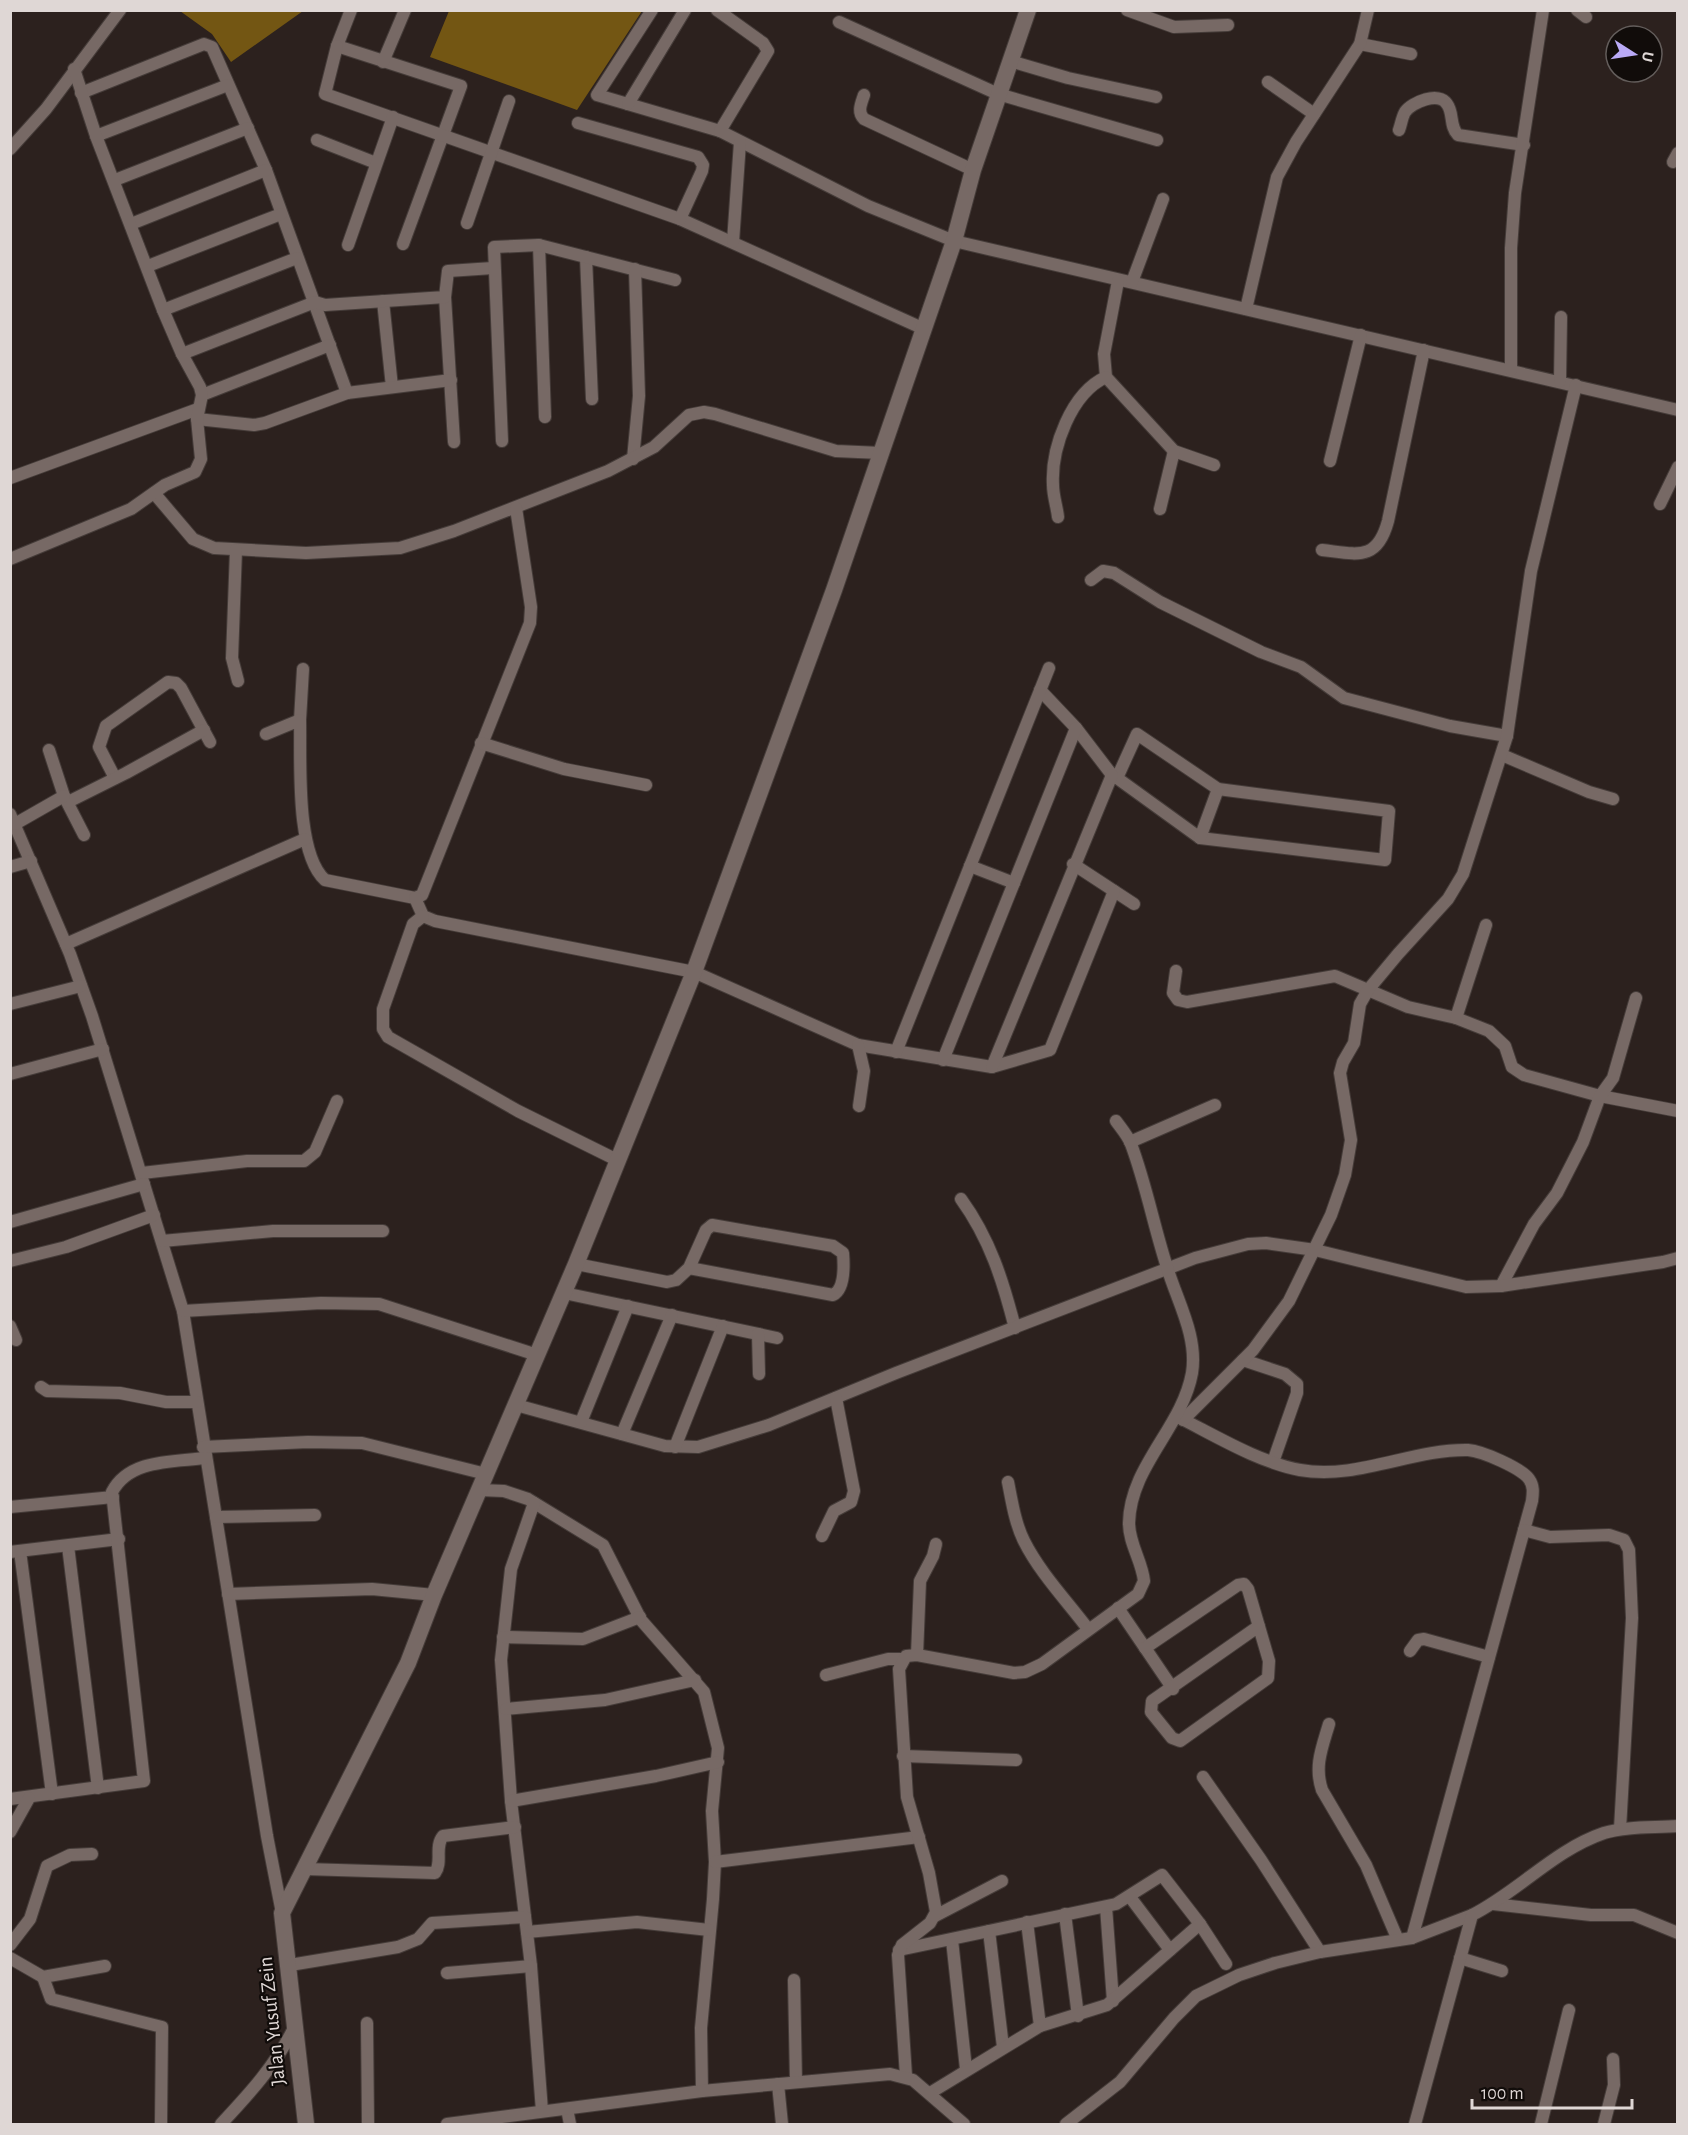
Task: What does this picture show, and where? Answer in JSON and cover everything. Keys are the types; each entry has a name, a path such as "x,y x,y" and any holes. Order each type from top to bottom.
{"street":[{"path":"10,149 46,109 120,10"},
{"path":"351,10 337,46 325,94 680,219 922,328"},
{"path":"383,62 405,10"},
{"path":"652,10 597,95 720,131 868,206 954,241 1677,410"},
{"path":"628,104 685,10"},
{"path":"717,10 763,43 768,51 720,131"},
{"path":"282,1913 408,1664 434,1595 576,1264 694,972 782,735 881,453 922,328 954,241 973,170 1028,10"},
{"path":"1127,10 1174,27 1228,25"},
{"path":"1246,309 1277,177 1314,114 1360,44 1368,10"},
{"path":"1511,370 1511,248 1515,193 1543,10"},
{"path":"839,22 998,94 1157,140"},
{"path":"81,93 207,44 212,47 266,170 347,393"},
{"path":"1360,44 1411,54"},
{"path":"337,46 461,86 441,134 403,244"},
{"path":"1010,61 1068,78 1155,97"},
{"path":"10,559 131,509 177,479 189,476 199,466 201,459 198,414 202,395 200,387 182,354 164,310 96,136 74,69"},
{"path":"1268,82 1314,114"},
{"path":"96,136 228,84"},
{"path":"864,95 860,115 864,119 973,170"},
{"path":"1399,130 1404,113 1414,104 1432,98 1440,99 1449,106 1453,128 1458,135 1524,145"},
{"path":"467,223 509,101"},
{"path":"348,245 393,117"},
{"path":"579,123 698,157 703,165 702,171 680,219"},
{"path":"115,180 248,128"},
{"path":"317,140 376,164"},
{"path":"733,242 741,142"},
{"path":"132,224 266,170"},
{"path":"1132,282 1163,199"},
{"path":"148,266 281,214"},
{"path":"502,441 493,268 493,250 496,245 539,245 675,280"},
{"path":"539,245 545,417"},
{"path":"586,257 592,399"},
{"path":"164,310 297,258"},
{"path":"454,442 446,297 448,271 493,268"},
{"path":"633,459 639,396 635,269"},
{"path":"1118,281 1104,354 1107,377 1174,451 1214,465"},
{"path":"182,354 315,302 326,305 446,297"},
{"path":"383,301 392,387"},
{"path":"1560,381 1561,317"},
{"path":"1330,461 1361,335"},
{"path":"202,395 330,345"},
{"path":"1322,550 1356,554 1368,552 1380,544 1388,521 1424,350"},
{"path":"1058,518 1053,487 1058,447 1085,392 1092,384 1107,377"},
{"path":"10,477 198,414 254,425 347,393 451,381"},
{"path":"826,1675 888,1659 903,1659 917,1655 1014,1673 1025,1672 1042,1664 1138,1594 1144,1581 1130,1537 1130,1513 1135,1493 1152,1455 1180,1419 1253,1350 1289,1301 1331,1215 1349,1157 1351,1140 1341,1068 1352,1048 1360,1004 1368,990 1456,888 1466,866 1507,736 1531,571 1576,385"},
{"path":"154,493 193,539 214,548 306,553 400,548 516,508 633,459 654,447 689,415 704,412 836,451 881,453"},
{"path":"1160,509 1174,451"},
{"path":"1660,504 1677,467"},
{"path":"303,669 300,720 305,839 315,872 325,880 415,898 422,895 531,616 516,508"},
{"path":"236,550 232,658 238,681"},
{"path":"1091,580 1103,571 1114,573 1160,602 1261,652 1301,668 1344,698 1450,726 1507,736"},
{"path":"896,1052 1048,668"},
{"path":"115,778 99,747 101,734 106,726 168,682 181,688 210,742"},
{"path":"992,1067 1073,864 1114,777 1137,734 1218,789 1389,812 1385,861 1200,838 1114,777 1076,728 1040,690"},
{"path":"266,734 300,720"},
{"path":"943,1060 1076,728"},
{"path":"204,730 115,778 13,819 66,944 103,1049 183,1311 204,1453 282,1913"},
{"path":"481,743 564,769 646,785"},
{"path":"49,750 66,799 84,835"},
{"path":"1502,755 1589,792 1613,799"},
{"path":"1200,838 1218,789"},
{"path":"66,944 305,839"},
{"path":"10,867 31,861"},
{"path":"1073,864 1134,904"},
{"path":"970,866 1014,883"},
{"path":"415,898 423,916 435,921 694,972 858,1045 992,1067 1050,1050 1114,891"},
{"path":"423,916 413,924 383,1010 383,1029 388,1037 518,1111 617,1160"},
{"path":"1456,1018 1486,925"},
{"path":"1176,971 1173,993 1178,1000 1187,1002 1328,976 1342,977 1408,1006 1456,1018 1497,1035 1505,1046 1509,1062 1516,1071 1600,1096 1677,1111"},
{"path":"10,1004 81,986"},
{"path":"1501,1286 1534,1224 1557,1193 1583,1142 1600,1096 1617,1068 1636,998"},
{"path":"858,1045 864,1071 859,1106"},
{"path":"10,1074 103,1049"},
{"path":"10,1222 143,1178 247,1161 304,1161 315,1152 337,1101"},
{"path":"1130,1142 1215,1105"},
{"path":"1116,1121 1130,1142 1167,1269 1187,1322 1193,1349 1190,1382 1180,1419"},
{"path":"962,1199 980,1225 993,1253 1015,1328"},
{"path":"10,1261 66,1247 154,1215"},
{"path":"576,1264 667,1282 676,1280 689,1268 706,1230 712,1225 833,1246 843,1252 840,1287 832,1295 689,1268"},
{"path":"162,1241 273,1231 383,1231"},
{"path":"516,1405 675,1447 698,1447 735,1438 1167,1269 1248,1244 1266,1243 1315,1250 1438,1282 1466,1287 1501,1286 1677,1258"},
{"path":"564,1293 777,1338"},
{"path":"183,1311 321,1303 379,1304 537,1355"},
{"path":"581,1422 628,1306"},
{"path":"622,1434 672,1315"},
{"path":"10,1326 16,1340"},
{"path":"675,1447 723,1326"},
{"path":"758,1334 759,1374"},
{"path":"1243,1360 1285,1374 1297,1384 1297,1393 1273,1462"},
{"path":"41,1386 46,1391 112,1392 166,1402 197,1402"},
{"path":"822,1536 834,1511 851,1502 854,1491 836,1398"},
{"path":"1180,1419 1273,1462 1300,1470 1335,1472 1458,1451 1479,1452 1510,1466 1529,1479 1533,1491 1524,1530 1412,1938"},
{"path":"10,1799 140,1783 146,1777 119,1539 112,1497 115,1487 134,1469 204,1453 318,1442 362,1443 486,1474"},
{"path":"1008,1482 1014,1514 1023,1540 1033,1557 1088,1629"},
{"path":"480,1490 504,1491 534,1503 603,1545 640,1617 704,1692 716,1733 717,1762 712,1811 715,1862 701,2028 702,2091"},
{"path":"10,1507 112,1497"},
{"path":"534,1503 511,1569 503,1637 502,1683 506,1709 511,1801 531,1966 542,2111"},
{"path":"216,1517 315,1515"},
{"path":"1524,1530 1550,1537 1609,1535 1624,1540 1629,1550 1632,1618 1620,1829"},
{"path":"52,1794 15,1552 119,1539"},
{"path":"917,1655 920,1581 933,1556 936,1544"},
{"path":"68,1546 98,1788"},
{"path":"1145,1648 1241,1584 1248,1589 1259,1626 1269,1661 1268,1678 1180,1741 1172,1738 1150,1708 1156,1697 1173,1689 1259,1626"},
{"path":"228,1594 372,1589 434,1595"},
{"path":"1118,1608 1173,1689"},
{"path":"503,1637 583,1639 640,1617"},
{"path":"1410,1651 1418,1640 1424,1639 1489,1657"},
{"path":"903,1659 899,1669 907,1797 929,1873 935,1916"},
{"path":"506,1709 605,1700 695,1680"},
{"path":"1329,1724 1316,1768 1322,1790 1366,1865 1398,1940"},
{"path":"903,1756 1016,1760"},
{"path":"511,1801 656,1776 717,1762"},
{"path":"1203,1777 1320,1952"},
{"path":"10,1832 29,1798"},
{"path":"1066,2124 1120,2082 1174,2018 1196,1996 1239,1975 1320,1952 1412,1938 1472,1915 1493,1904 1510,1889 1580,1843 1620,1829 1677,1826"},
{"path":"305,1869 435,1873 439,1866 439,1843 443,1836 515,1827"},
{"path":"715,1862 919,1837"},
{"path":"10,1945 30,1919 47,1866 70,1855 92,1854"},
{"path":"899,1950 1106,1906 1130,1897 1162,1875 1200,1923 1226,1964"},
{"path":"906,2076 899,1950 908,1939 930,1923 935,1916 1002,1881"},
{"path":"1130,1897 1170,1950"},
{"path":"1493,1904 1591,1915 1634,1915 1645,1917 1677,1933"},
{"path":"1106,1906 1113,2001"},
{"name":"Jalan Yusuf Zein","path":"282,1913 290,1965 294,2028 306,2124"},
{"path":"1065,1914 1078,2016"},
{"path":"1415,2124 1472,1915"},
{"path":"290,1965 398,1947 418,1939 432,1923 525,1917"},
{"path":"527,1932 637,1922 709,1930"},
{"path":"1027,1922 1040,2026"},
{"path":"930,2093 1040,2026 1078,2016 1113,2001 1200,1923"},
{"path":"989,1930 1003,2047"},
{"path":"952,1940 966,2069"},
{"path":"10,1958 43,1977 105,1966"},
{"path":"1460,1958 1502,1971"},
{"path":"447,1973 531,1966"},
{"path":"43,1977 51,1999 162,2027 161,2124"},
{"path":"794,1980 796,2082"},
{"path":"1541,2124 1569,2010"},
{"path":"367,2023 368,2124"},
{"path":"221,2124 248,2097 264,2076 282,2051 294,2028"},
{"path":"1604,2124 1614,2085 1613,2059"},
{"path":"447,2124 508,2120 542,2111 702,2091 865,2076 906,2076 930,2093 964,2124"},
{"path":"778,2084 782,2124"},
{"path":"567,2109 570,2124"}],"shaded area":[{"path":"449,10 642,11 577,110 430,57"},
{"path":"180,11 303,11 231,62 212,34"}]}
